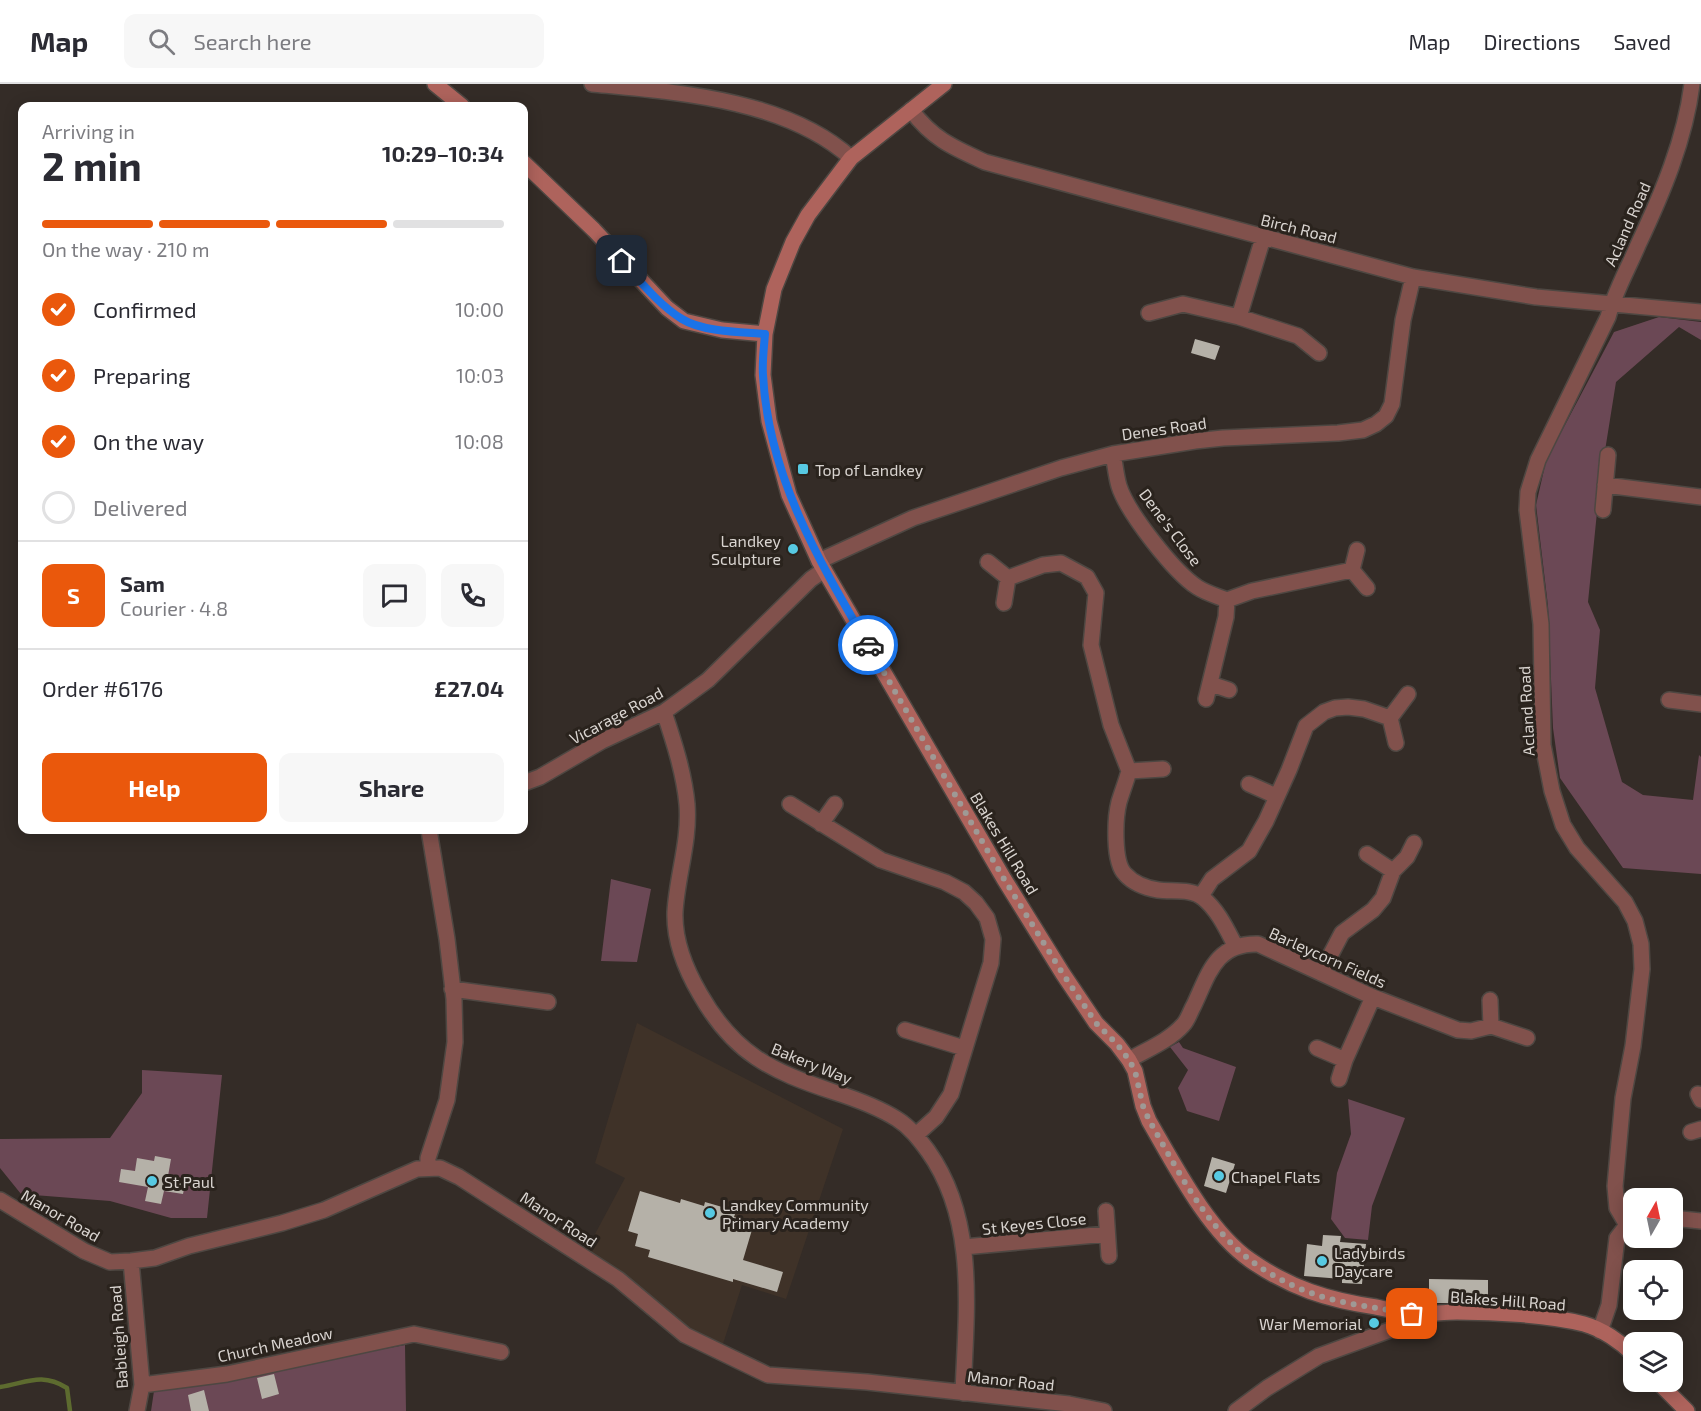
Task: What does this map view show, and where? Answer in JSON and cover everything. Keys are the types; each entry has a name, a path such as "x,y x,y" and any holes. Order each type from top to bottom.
{"street":[{"path":"435,84 457,102"},
{"path":"592,84 653,89 774,114 814,131 851,158"},
{"name":"Blakes Hill Road","path":"944,84 851,158 814,206 793,242 774,289 765,334 763,375 769,421 789,495 822,565 1004,879 1096,1023 1129,1060 1135,1071 1143,1106 1149,1120 1205,1211 1230,1243 1249,1260 1296,1287 1346,1303 1412,1314 1459,1312 1556,1319 1584,1324 1600,1331 1623,1347"},
{"name":"Acland Road","path":"1623,1215 1617,1208 1615,1186 1622,1107 1633,1046 1642,969 1641,944 1635,921 1625,902 1587,861 1563,825 1552,791 1543,745 1541,624 1527,510 1528,492 1538,460 1594,347 1614,294 1658,203 1677,149 1692,84"},
{"name":"Birch Road","path":"911,110 925,129 951,146 985,162 1413,277 1536,297 1701,312"},
{"path":"528,167 594,230 667,309 684,321 722,330 765,334"},
{"path":"1239,316 1263,237"},
{"name":"Denes Road","path":"822,565 913,518 1061,468 1113,454 1223,438 1338,433 1363,430 1376,424 1386,416 1392,404 1403,320 1413,277"},
{"path":"1149,313 1183,304 1239,316 1298,336 1319,353"},
{"name":"Dene's Close","path":"1113,454 1119,487 1136,517 1181,574 1199,588 1227,600"},
{"path":"1603,510 1608,455"},
{"path":"1605,485 1701,497"},
{"path":"1352,570 1357,550"},
{"path":"988,562 1008,578"},
{"path":"1008,578 1043,565 1061,563 1087,577 1096,593 1091,645 1095,665 1111,724 1129,771 1116,818 1119,862 1124,873 1147,887 1201,896 1222,920 1236,947 1215,961 1185,1023 1176,1033 1129,1060"},
{"name":"Vicarage Road","path":"528,782 540,777 602,741 664,712 708,680 811,579 822,565"},
{"path":"1229,690 1208,692 1226,617 1227,600 1252,591 1352,570"},
{"path":"1352,570 1367,588"},
{"path":"1004,603 1008,578"},
{"path":"1396,743 1390,718 1407,694"},
{"path":"1669,700 1701,704"},
{"path":"1201,896 1212,879 1249,851 1266,821 1306,726 1324,712 1335,708 1364,709 1390,718"},
{"name":"Bakery Way","path":"664,712 674,743 687,804 687,831 675,914 682,959 692,996 727,1035 761,1063 801,1081 870,1105 898,1119 916,1134 932,1157 956,1205 964,1247 966,1308 963,1393"},
{"path":"1129,771 1163,769"},
{"path":"1249,784 1276,796"},
{"path":"790,804 881,860 945,882 964,892 987,918 993,939 993,949 951,1094 936,1117 916,1134"},
{"path":"821,824 835,804"},
{"path":"428,1168 428,1158 447,1100 455,1042 452,989 430,834"},
{"path":"1321,973 1342,933 1373,910 1383,898 1393,871 1407,857 1414,843"},
{"path":"1367,854 1393,871"},
{"name":"Barleycorn Fields","path":"1236,947 1258,944 1373,997 1458,1030 1471,1031 1491,1026 1527,1038"},
{"path":"452,989 548,1002"},
{"path":"1339,1079 1373,997"},
{"path":"1491,1000 1491,1026"},
{"path":"905,1030 964,1048"},
{"path":"1317,1048 1345,1060"},
{"name":"Manor Road","path":"0,1200 84,1251 110,1262 131,1261 155,1258 189,1246 282,1223 324,1210 417,1169 440,1168 459,1177 618,1279 685,1335 768,1376 867,1382 1069,1404 1104,1411"},
{"name":"St Keyes Close","path":"1106,1211 1109,1256"},
{"path":"1683,1219 1701,1221"},
{"name":"Acland Road","path":"1600,1331 1609,1305 1617,1238 1623,1231"},
{"name":"St Keyes Close","path":"964,1247 1107,1234"},
{"name":"Bableigh Road","path":"131,1261 142,1385 137,1411"},
{"path":"1236,1411 1267,1388 1319,1356 1409,1323 1412,1314"},
{"name":"Church Meadow","path":"142,1385 227,1374 414,1334 501,1352"},
{"path":"1668,1392 1687,1411"}],"shaded area":[{"path":"1659,317 1701,322 1701,340 1679,327 1616,382 1600,482 1588,602 1600,630 1595,688 1622,782 1643,795 1693,800 1699,755 1701,757 1701,874 1623,868 1560,778 1553,728 1548,606 1536,505 1546,461 1614,332"},
{"path":"611,879 651,889 637,962 601,961"},
{"name":"Landkey Community Primary Academy","path":"637,1023 843,1129 786,1299 742,1285 722,1347 689,1328 587,1249 625,1178 595,1163"},
{"path":"1179,1042 1183,1048 1236,1067 1219,1121 1187,1111 1178,1088 1188,1070 1170,1047"},
{"path":"142,1070 222,1075 207,1218 171,1218 110,1201 21,1194 0,1168 0,1139 110,1138 142,1093"},
{"path":"1348,1099 1405,1118 1372,1206 1368,1240 1345,1238 1331,1219 1337,1173 1351,1134"},
{"path":"405,1345 406,1411 151,1411 154,1391"}],"building":[{"path":"1195,339 1220,346 1215,360 1191,353"},
{"name":"St Paul","path":"155,1156 171,1159 168,1176 186,1179 183,1194 164,1191 161,1204 145,1201 148,1187 119,1182 121,1169 135,1171 137,1158 154,1161"},
{"name":"Chapel Flats","path":"1212,1157 1235,1164 1226,1193 1204,1186"},
{"path":"640,1191 680,1203 681,1199 704,1206 705,1202 736,1211 734,1217 754,1223 743,1260 783,1272 777,1292 733,1279 733,1282 648,1257 650,1250 635,1246 638,1234 628,1231"},
{"path":"1323,1235 1341,1236 1340,1242 1366,1244 1362,1284 1342,1283 1342,1279 1304,1276 1307,1244 1322,1246"},
{"path":"1429,1279 1488,1280 1488,1303 1429,1303"},
{"path":"274,1374 279,1394 262,1399 257,1378"},
{"path":"204,1390 209,1411 191,1411 188,1395"}],"waterway":[{"path":"0,1387 34,1380 58,1383 67,1388 70,1411"}],"way so far":[{"path":"868,645 1004,879 1063,974 1096,1023 1129,1060 1135,1071 1143,1106 1149,1120 1191,1190 1230,1243 1249,1260 1296,1287 1318,1296 1412,1314"}],"place":[{"name":"Top of Landkey","path":"803,469"},
{"name":"Landkey Sculpture","path":"793,549"},
{"name":"Chapel Flats","path":"1219,1176"},
{"name":"St Paul","path":"152,1181"},
{"name":"Landkey Community Primary Academy","path":"710,1213"},
{"name":"Ladybirds Daycare","path":"1322,1261"},
{"name":"War Memorial","path":"1374,1323"}],"route":[{"path":"622,261 667,309 684,321 722,330 765,334 763,375 769,421 789,495 819,561 868,645"}]}
